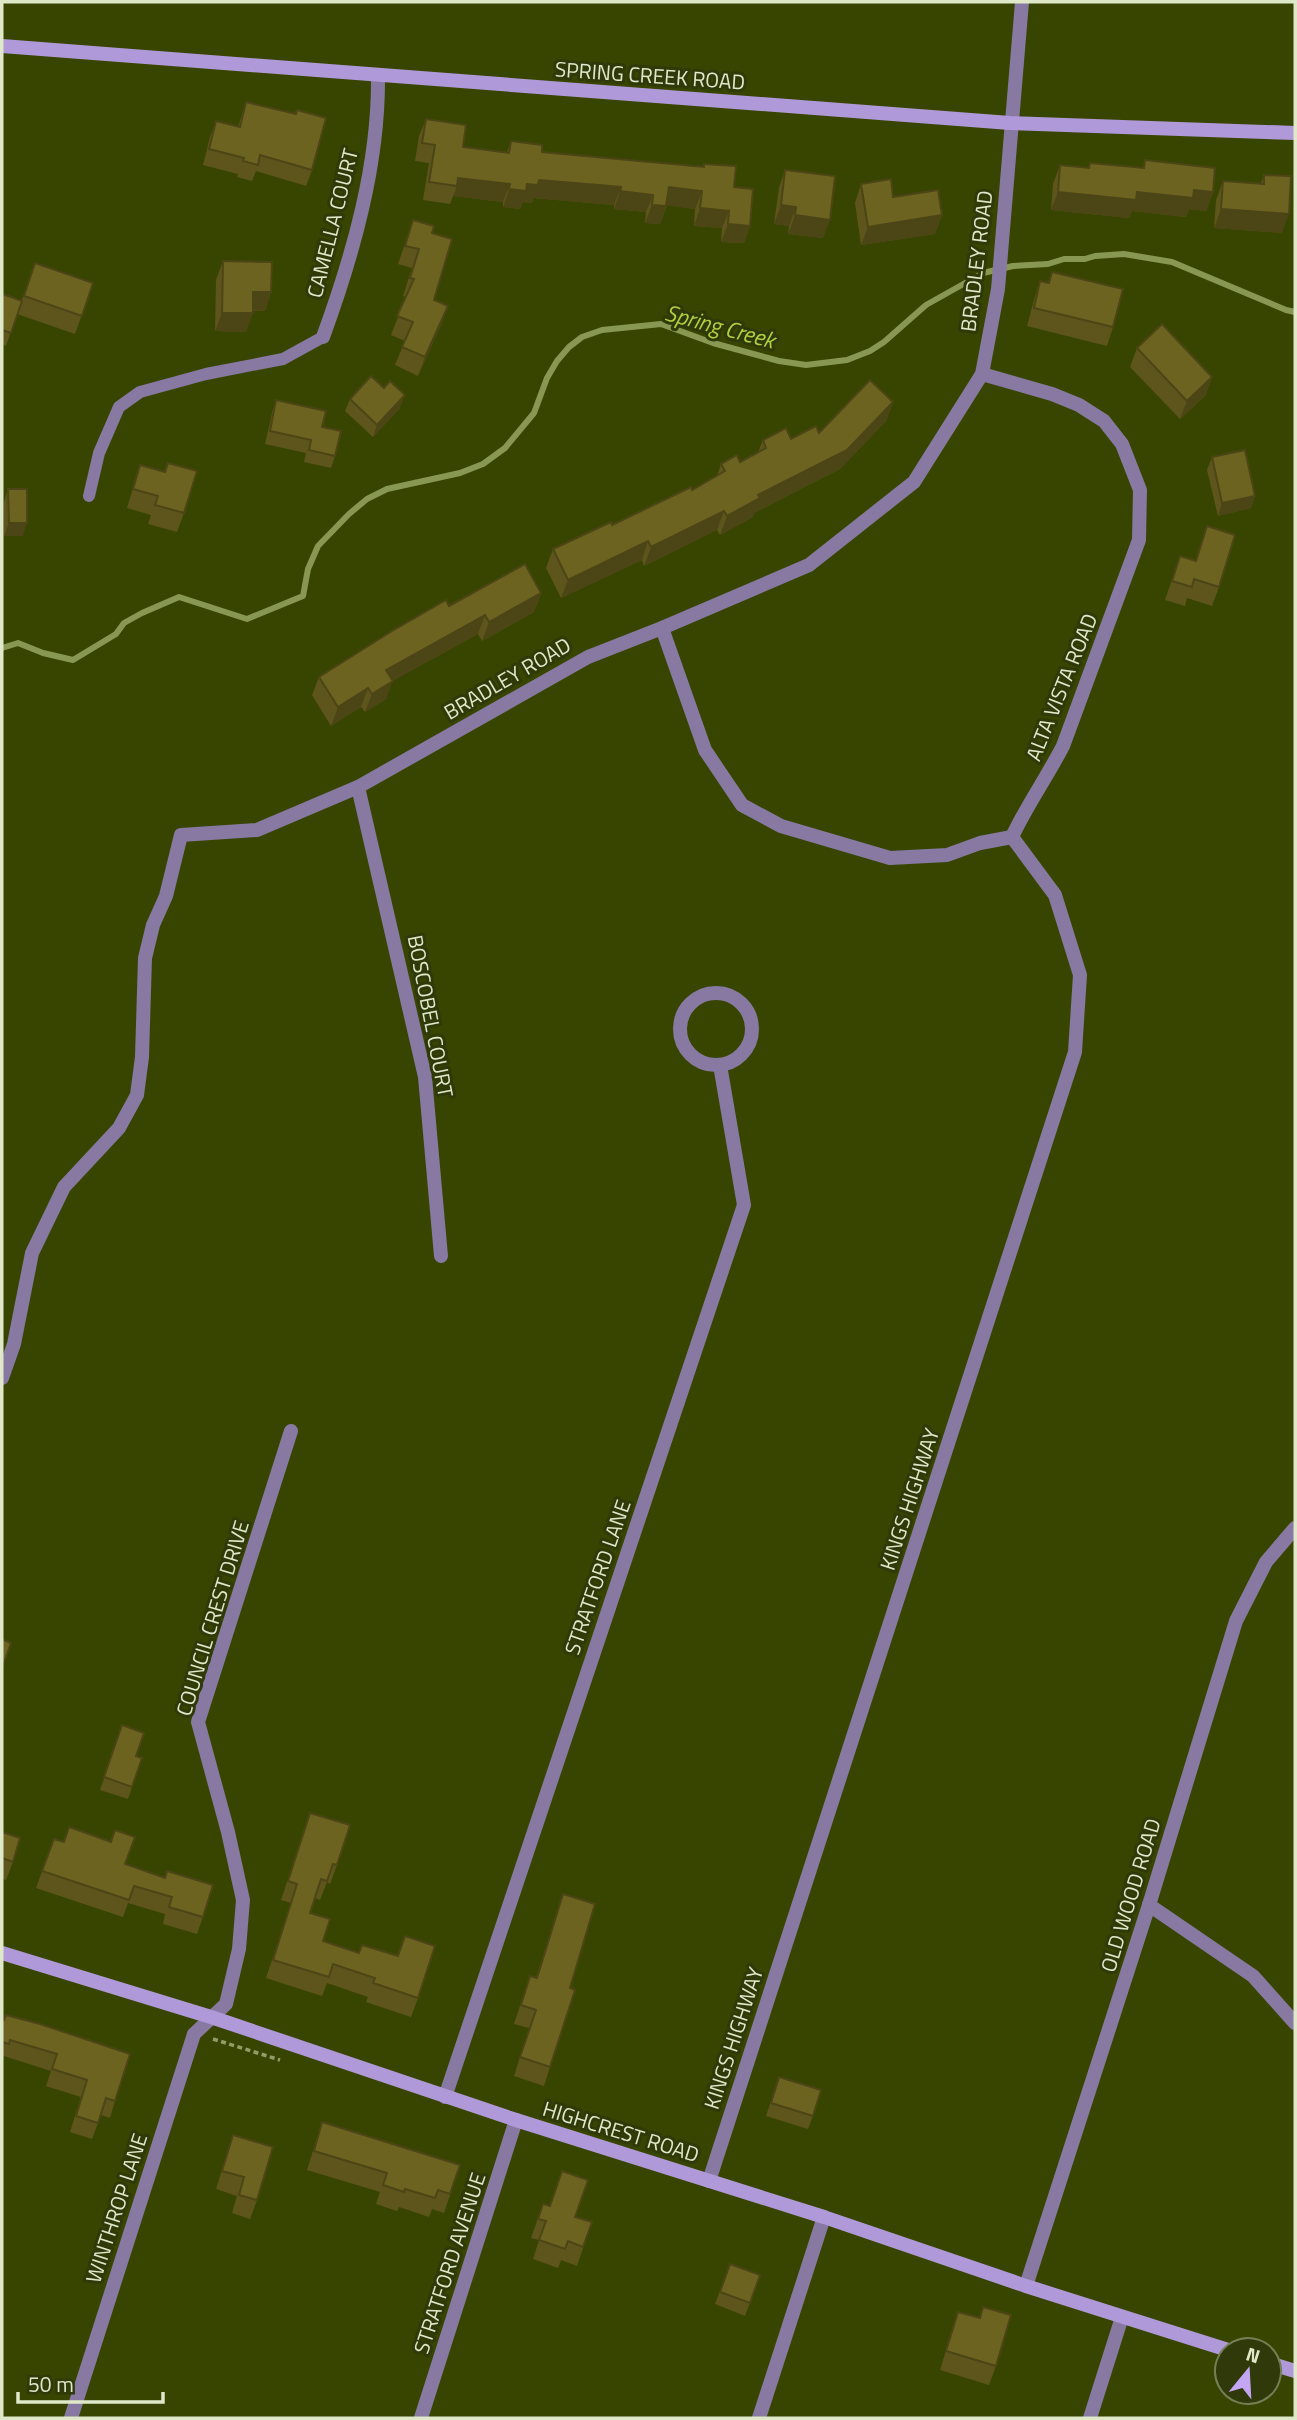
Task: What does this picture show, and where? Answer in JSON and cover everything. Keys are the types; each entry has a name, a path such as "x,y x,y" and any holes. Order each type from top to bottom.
{"street":[{"name":"BRADLEY ROAD","path":"2,1378 14,1344 32,1253 64,1187 119,1128 137,1095 142,1057 145,958 153,925 166,896 181,835 257,830 358,787 588,657 809,565 914,482 982,373 1001,250 1022,2"},
{"name":"SPRING CREEK ROAD","path":"2,46 1010,123 1295,134"},
{"name":"CAMELLA COURT","path":"323,337 364,199 379,104 378,76"},
{"name":"ALTA VISTA ROAD","path":"982,373 1052,394 1079,405 1104,421 1122,444 1140,490 1139,540 1073,721 1058,757 1012,837"},
{"path":"663,628 705,750 742,805 781,826 890,858 947,855 980,843 1012,837"},
{"name":"BOSCOBEL COURT","path":"358,787 425,1077 441,1256"},
{"name":"KINGS HIGHWAY","path":"709,2181 1074,1052 1080,975 1055,895 1012,837"},
{"path":"718,993 740,1002 752,1022 752,1034 741,1055 732,1062 720,1065 697,1060 688,1052 682,1041 680,1030 687,1008 706,994 718,993"},
{"name":"STRATFORD LANE","path":"445,2097 744,1205 720,1065"},
{"name":"COUNCIL CREST DRIVE","path":"211,2017 226,2004 239,1949 243,1900 228,1832 198,1723 291,1431"},
{"name":"OLD WOOD ROAD","path":"1026,2286 1149,1905 1236,1621 1266,1562 1295,1528"},
{"path":"1149,1905 1253,1976 1295,2023"},
{"name":"HIGHCREST ROAD","path":"2,1953 211,2017 445,2097 824,2217 1026,2286 1213,2345"},
{"name":"WINTHROP LANE","path":"71,2418 194,2034 211,2017"},
{"name":"STRATFORD AVENUE","path":"421,2418 516,2120"},
{"path":"759,2418 824,2217"},
{"path":"1090,2418 1122,2317"}],"lane":[{"path":"89,496 99,453 118,407 140,392 206,374 283,359 323,337"}],"path":[{"path":"194,2034 283,2061"}],"building":[{"path":"246,102 296,114 297,110 326,118 312,170 260,155 258,165 243,161 244,158 209,149 216,121 240,127"},
{"path":"426,119 466,125 463,147 509,153 511,141 542,145 542,152 704,167 704,164 736,166 734,187 753,189 750,226 728,224 729,211 700,208 702,191 669,187 666,206 652,205 653,195 620,191 621,187 539,180 538,185 527,184 526,191 509,189 510,184 458,178 457,186 429,182 435,145 422,143"},
{"path":"1145,160 1215,168 1213,192 1194,190 1193,198 1137,192 1136,200 1058,192 1060,165 1089,168 1090,163 1144,168"},
{"path":"785,170 835,176 830,220 795,215 796,207 781,205"},
{"path":"1264,175 1291,176 1289,214 1221,209 1223,181 1264,184"},
{"path":"891,179 893,197 938,190 942,215 868,227 861,184"},
{"path":"413,220 434,226 432,233 452,239 434,300 448,306 425,357 402,347 413,322 397,316 414,279 410,278 419,249 405,246"},
{"path":"223,261 272,262 271,292 253,292 253,313 222,313"},
{"path":"35,263 93,283 82,316 24,296"},
{"path":"1052,272 1123,289 1113,327 1034,308 1040,281 1049,283"},
{"path":"3,294 22,301 11,333 2,330"},
{"path":"1162,324 1212,377 1187,401 1137,348"},
{"path":"371,376 384,388 390,381 405,395 377,425 350,399"},
{"path":"870,380 893,402 847,450 758,495 760,498 727,516 724,511 651,547 648,541 568,580 553,549 611,522 612,525 691,487 692,490 725,471 721,464 737,455 740,462 766,448 763,440 786,428 791,439 816,426 819,433"},
{"path":"276,400 326,411 322,427 341,431 335,456 309,450 311,440 270,431"},
{"path":"1245,450 1255,496 1222,503 1212,457"},
{"path":"168,463 197,471 184,513 155,505 158,496 133,489 140,465 165,472"},
{"path":"8,489 27,489 27,523 9,523"},
{"path":"1207,526 1235,535 1219,587 1194,579 1192,587 1172,581 1180,556 1196,561"},
{"path":"525,564 541,593 489,622 485,615 386,670 393,681 372,694 368,688 338,707 319,677 446,600 449,606"},
{"path":"2,1639 11,1643 2,1668"},
{"path":"122,1725 144,1733 136,1756 142,1758 132,1787 104,1777"},
{"path":"310,1813 350,1825 337,1865 333,1864 327,1881 321,1879 310,1913 330,1919 323,1941 359,1953 362,1945 398,1956 405,1936 435,1946 418,1998 373,1983 375,1978 333,1964 329,1977 273,1960 297,1884 288,1881"},
{"path":"69,1827 111,1842 115,1830 135,1837 125,1864 165,1878 167,1871 213,1885 203,1917 169,1907 172,1897 134,1886 129,1900 42,1871 54,1839 64,1842"},
{"path":"2,1832 20,1838 13,1862 2,1858"},
{"path":"563,1894 595,1904 570,1988 575,1990 550,2067 520,2057 536,2010 521,2005 530,1976 537,1978"},
{"path":"6,2015 130,2054 115,2101 106,2098 98,2123 76,2116 87,2080 52,2069 57,2054 10,2040 9,2044 2,2042 2,2019 4,2020"},
{"path":"779,2077 821,2090 813,2116 771,2103"},
{"path":"322,2122 460,2165 450,2194 438,2190 435,2198 405,2189 404,2192 383,2185 387,2173 314,2151"},
{"path":"233,2135 273,2147 257,2200 239,2195 244,2177 222,2171"},
{"path":"562,2171 588,2180 575,2217 592,2222 583,2247 568,2241 565,2249 539,2240 546,2221 538,2219 543,2204 550,2206"},
{"path":"730,2264 760,2275 750,2303 720,2292"},
{"path":"983,2307 1011,2315 996,2366 946,2351 958,2312 980,2318"}],"waterway":[{"name":"Spring Creek","path":"2,648 18,643 43,653 73,660 116,634 124,623 179,597 247,619 303,596 308,569 318,546 349,514 367,499 387,489 460,473 483,464 505,448 534,413 547,378 569,347 582,337 602,330 661,324 713,343 779,361 806,365 847,360 870,351 926,305 983,273 1013,266 1048,264 1064,259 1124,254 1172,262 1295,312"}]}
